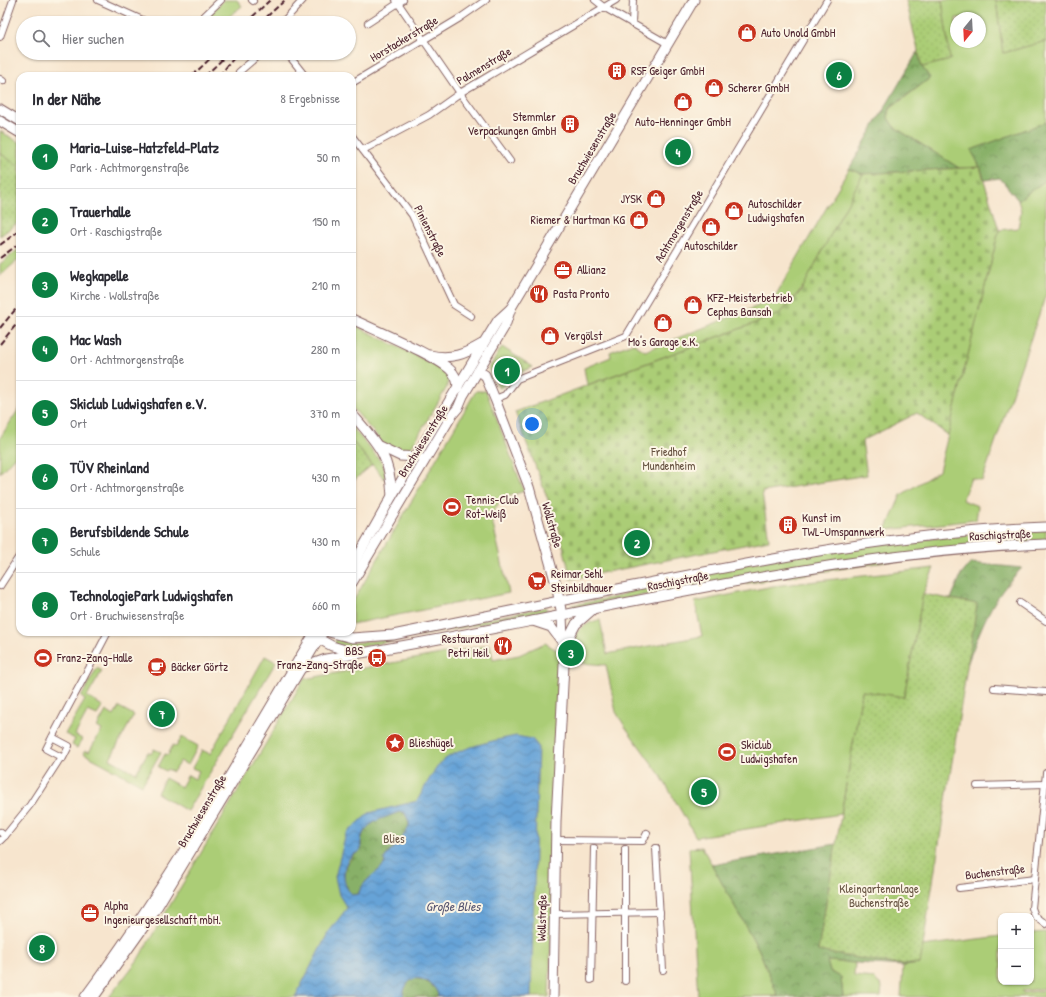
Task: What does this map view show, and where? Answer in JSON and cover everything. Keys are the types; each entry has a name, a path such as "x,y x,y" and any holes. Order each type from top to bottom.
{"street":[{"path":"0,37 13,0"},
{"path":"98,0 133,16"},
{"path":"204,16 221,0"},
{"path":"288,16 303,0"},
{"name":"Horstackerstraße","path":"356,81 423,41 486,0"},
{"path":"595,0 605,8 668,44"},
{"name":"Palmenstraße","path":"363,150 428,115 460,93 605,8 616,0"},
{"path":"632,24 633,0"},
{"name":"Bruchwiesenstraße","path":"356,560 414,458 458,385 498,320 510,308 694,0"},
{"name":"Achtmorgenstraße","path":"495,399 505,395 517,379 626,336 827,0"},
{"path":"368,23 399,1 423,41 510,161"},
{"path":"239,72 253,60"},
{"path":"292,60 302,72"},
{"path":"0,109 16,119"},
{"path":"0,121 16,131"},
{"name":"Pinienstraße","path":"356,141 412,215 454,305 471,316"},
{"name":"Bruchwiesenstraße","path":"356,576 427,456 452,415 458,408 505,326 510,308"},
{"path":"356,321 425,354 448,368 453,373 458,385 457,397 452,415"},
{"path":"425,354 448,358 458,356 484,343"},
{"name":"Wollstraße","path":"478,371 485,375 528,487 562,614 564,646 556,840 553,997"},
{"path":"356,419 379,446 389,468 392,496"},
{"path":"379,446 400,456 414,458 427,456"},
{"name":"Raschigstraße","path":"344,636 352,638 393,635 662,580 820,550 896,538 1046,526"},
{"path":"896,538 898,555"},
{"name":"Raschigstraße","path":"319,636 332,646 357,654 529,620 788,572 898,555 982,547 1046,544"},
{"path":"0,586 16,561"},
{"path":"662,580 665,596"},
{"path":"1020,603 1046,621"},
{"path":"564,646 576,624 585,614 595,608"},
{"path":"529,620 541,622 551,627 560,638 564,646"},
{"path":"60,757 46,749 106,636"},
{"name":"Bruchwiesenstraße","path":"94,997 161,902 301,668 315,636"},
{"name":"Bruchwiesenstraße","path":"85,997 135,929 315,636"},
{"path":"301,668 326,659 357,654"},
{"path":"994,688 1046,692"},
{"path":"0,841 2,834 30,805 60,757 63,758 69,746 52,737"},
{"name":"Buchenstraße","path":"1044,924 1033,912 1046,773"},
{"path":"977,786 1045,784"},
{"path":"556,840 642,841 647,833"},
{"path":"591,980 594,848"},
{"path":"656,848 663,970"},
{"path":"625,849 625,981"},
{"name":"Buchenstraße","path":"959,888 1035,879"},
{"path":"554,914 660,912"}],"green space":[{"path":"224,0 237,0 242,6 230,16 208,16"},
{"path":"906,0 942,0 950,60 922,67"},
{"path":"942,0 996,0 1003,53 1046,41 1046,122 972,150 980,167 959,168 894,127 888,118 890,109 930,78 922,67 950,60"},
{"path":"996,0 1046,0 1046,41 1003,53"},
{"path":"918,51 922,67 930,78 890,108 888,118 894,127 959,168 863,174 849,169"},
{"path":"1046,122 1046,180 1018,200 1000,178 985,180 971,150"},
{"path":"0,131 16,141 16,165 0,154"},
{"path":"0,153 16,164 16,224 0,236"},
{"name":"Friedhof Mundenheim","path":"980,167 999,230 948,435 917,413 862,441 867,475 762,492 769,540 571,579 559,529 515,412 780,314 801,291 863,174"},
{"path":"849,169 863,174 804,286 780,314 587,385 584,368 611,357 610,352 633,343 645,351 773,300"},
{"path":"1046,180 1046,294 982,481 971,478 962,500 978,506 976,520 886,530 901,495 939,471 999,230 1018,228 1021,211 1018,200"},
{"path":"16,251 16,262 0,276 0,264"},
{"path":"356,326 439,367 449,379 447,387 408,453 385,446 356,412"},
{"path":"502,347 533,367 516,374 499,389 489,368"},
{"name":"Tennis-Club Rot-Weiß","path":"476,391 486,391 524,491 501,499 491,516 509,593 356,623 356,596"},
{"path":"16,413 16,455 0,473 0,438"},
{"path":"356,432 382,463 388,483 356,446"},
{"path":"356,446 372,465 356,479"},
{"path":"1046,527 1046,544 982,547 665,596 662,580 820,550"},
{"path":"971,563 1022,568 1011,579 988,613 967,665 977,604 951,599 961,575"},
{"path":"934,568 923,594 904,697 862,691 841,814 696,837 661,776 616,712 606,665 568,662 568,654 575,635 585,625 592,622 600,620 607,654 702,636 695,602 773,586"},
{"path":"661,584 661,592 573,608 572,605 616,597 639,588"},
{"name":"Kleingartenanlage Buchenstraße","path":"923,594 977,604 920,964 893,964 818,951 862,691 904,697"},
{"path":"546,607 547,611 366,646 353,647 334,644 337,639 354,643 397,638"},
{"name":"Blies","path":"545,643 560,652 549,997 109,997 137,961 304,679 490,645 493,660 519,655"},
{"path":"265,656 276,662 187,811 157,793 165,778 181,787 188,775 195,779 199,771 192,768 202,750 210,754"},
{"path":"97,668 102,671 87,697 103,706 97,715 88,711 75,735 82,739 77,748 72,745 75,739 65,734 85,700 81,697"},
{"path":"119,707 134,715 110,759 136,773 148,752 151,754 154,749 161,752 142,785 83,753 85,750 89,752 102,730 97,727 106,711 114,716"},
{"path":"182,737 198,746 188,765 180,761 173,772 167,769 166,771 158,767 165,754 168,755 173,745 176,747"},
{"path":"399,812 404,812 408,819 409,823 406,831 386,856 382,867 366,882 358,894 353,895 345,884 344,877 347,865 361,850 363,833 378,820"},
{"path":"836,844 818,951 893,964 920,964 903,966 827,961 830,972 841,977 843,997 772,997 778,996 759,950 712,865"},
{"path":"702,847 759,950 778,996 698,997 689,848"},
{"path":"1046,932 1046,988 1022,991 1023,993 1046,990 1046,997 901,997 903,966 920,963 922,946 998,936 998,985 1034,985 1034,933"},
{"path":"827,961 855,963 854,976 873,978 882,986 881,997 843,997 841,977 830,972"},
{"path":"415,978 433,986 436,989 438,997 403,997 406,985 409,981"}],"water":[{"name":"Große Blies","path":"516,736 532,739 538,746 531,997 438,997 434,987 428,982 422,979 416,979 410,981 406,987 403,997 295,997 328,933 347,908 339,895 335,877 346,834 369,813 417,801 438,766 452,755 474,746","holes":["399,812 404,812 409,823 409,827 399,842 384,859 385,863 382,867 364,883 358,894 353,895 346,886 344,875 346,864 349,859 361,850 363,834 367,828 378,820"]}],"railway":[{"path":"253,16 270,0"},
{"path":"268,16 285,0"},
{"path":"196,72 209,60"},
{"path":"209,72 222,60"},
{"path":"222,72 232,60"},
{"path":"0,245 16,233"},
{"path":"0,258 16,246"},
{"path":"0,328 16,309"},
{"path":"0,344 16,325"}],"place":[{"name":"Auto Unold GmbH","path":"747,33"},
{"name":"RSF Geiger GmbH","path":"617,71"},
{"name":"TÜV Rheinland","path":"839,75"},
{"name":"Scherer GmbH","path":"714,88"},
{"name":"Auto-Henninger GmbH","path":"683,102"},
{"name":"Stemmler Verpackungen GmbH","path":"570,124"},
{"name":"Mac Wash","path":"678,152"},
{"name":"JYSK","path":"656,199"},
{"name":"Autoschilder Ludwigshafen","path":"734,211"},
{"name":"Riemer & Hartman KG","path":"639,220"},
{"name":"Autoschilder","path":"711,227"},
{"name":"Allianz","path":"563,270"},
{"name":"Pasta Pronto","path":"539,294"},
{"name":"KFZ-Meisterbetrieb Cephas Bansah","path":"693,305"},
{"name":"Mo's Garage e.K.","path":"663,323"},
{"name":"Vergölst","path":"550,336"},
{"name":"Maria-Luise-Hatzfeld-Platz","path":"507,371"},
{"name":"Tennis-Club Rot-Weiß","path":"452,507"},
{"name":"Kunst im TWL-Umspannwerk","path":"788,525"},
{"name":"Trauerhalle","path":"637,543"},
{"name":"Reimar Sehl Steinbildhauer","path":"537,581"},
{"name":"Restaurant Petri Heil","path":"503,646"},
{"name":"Wegkapelle","path":"571,653"},
{"name":"Franz-Zang-Halle","path":"43,658"},
{"name":"BBS Franz-Zang-Straße","path":"377,658"},
{"name":"Bäcker Görtz","path":"157,667"},
{"name":"Berufsbildende Schule","path":"162,714"},
{"name":"Blieshügel","path":"395,743"},
{"name":"Skiclub Ludwigshafen","path":"727,752"},
{"name":"Skiclub Ludwigshafen e.V.","path":"704,792"},
{"name":"Alpha Ingenieurgesellschaft mbH.","path":"90,913"},
{"name":"TechnologiePark Ludwigshafen","path":"42,948"}]}
